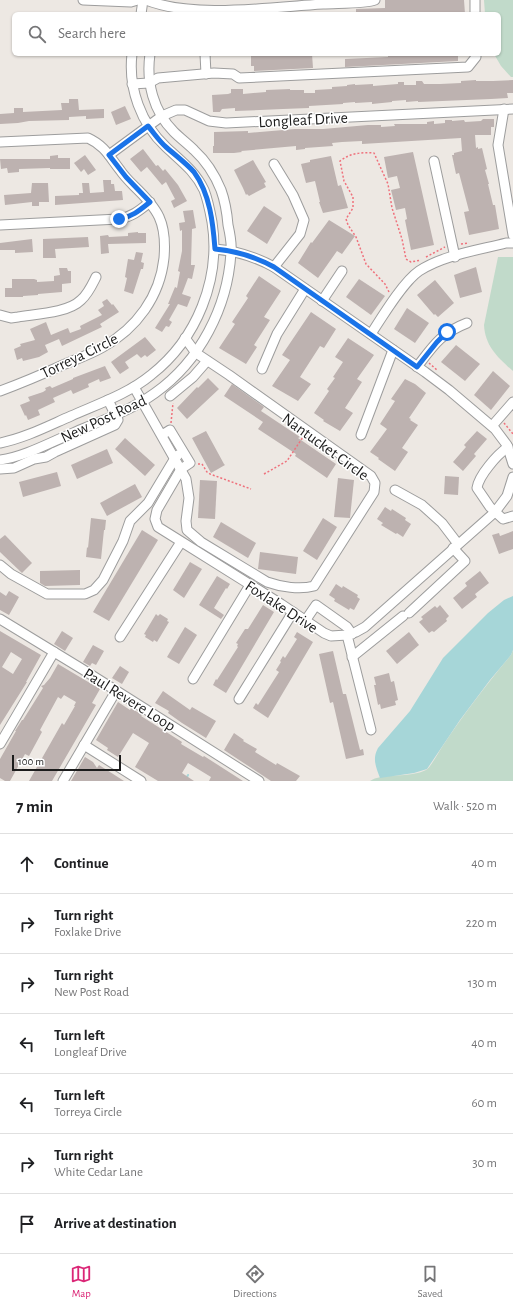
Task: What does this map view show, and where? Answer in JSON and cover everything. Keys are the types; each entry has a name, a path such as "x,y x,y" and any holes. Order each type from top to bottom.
{"street":[{"path":"83,0 131,2 138,0"},
{"path":"141,12 143,0"},
{"path":"146,0 158,6 204,12 250,4 375,0"},
{"path":"475,0 475,12"},
{"name":"New Post Road","path":"0,443 22,437 108,400 134,387 161,366 178,349 194,324 203,304 210,282 215,249 210,212 205,192 194,172 165,146 148,126 139,108 132,84 132,56"},
{"name":"New Post Road","path":"0,460 32,455 143,401 170,381 196,353 208,334 221,306 227,283 232,250 226,207 217,181 207,164 174,132 156,106 149,83 148,69 150,56"},
{"path":"205,56 206,74"},
{"path":"132,84 149,83 158,78 206,74 233,74 239,78 468,67 476,56"},
{"path":"509,109 498,145 513,235"},
{"name":"Longleaf Drive","path":"109,155 162,116 176,110 185,110 209,121 226,123 509,109"},
{"name":"Torreya Circle","path":"0,142 88,138 98,142 126,177 150,202 159,216 163,231 163,263 159,282 152,297 136,322 120,337 102,348 0,391"},
{"path":"434,161 455,257"},
{"path":"274,164 292,195 304,220 300,234 274,267"},
{"path":"0,225 127,218 150,202"},
{"path":"371,334 412,277 419,272 432,264 506,243 513,243"},
{"path":"215,249 232,250 256,258 274,267 449,390 502,436 508,447 513,464"},
{"path":"322,301 342,271"},
{"path":"0,315 10,318 68,308 82,300 89,292 96,277"},
{"path":"262,369 277,334 305,289"},
{"path":"417,367 447,332 467,323"},
{"name":"Nantucket Circle","path":"134,387 186,479 189,498 186,521 187,530 194,536 267,582 276,585 306,589 314,586 374,492 375,483 371,476 196,353 185,338"},
{"path":"361,436 393,350"},
{"path":"170,396 193,377 207,361"},
{"path":"108,400 116,415"},
{"path":"492,426 513,402"},
{"path":"162,435 170,430 190,463 181,469"},
{"path":"0,469 14,468 32,455 22,437"},
{"path":"508,447 489,467 478,482 477,488 495,512 504,519 513,516"},
{"path":"0,565 11,574 47,594 85,594 94,590 103,580 123,541 130,521 148,503 175,458 183,452"},
{"name":"Foxlake Drive","path":"181,469 157,510 155,519 158,527 293,612 324,634 331,636 350,635"},
{"path":"350,635 369,623 495,512 507,496 513,477"},
{"path":"352,657 406,614 465,561 442,523 422,505 395,490"},
{"path":"120,637 181,542"},
{"path":"193,679 250,585"},
{"path":"305,621 316,605 347,627 350,635 352,657 370,730"},
{"path":"239,699 293,612"},
{"name":"Paul Revere Loop","path":"0,619 260,781"},
{"path":"0,744 54,652"},
{"path":"63,781 116,691"},
{"path":"84,745 141,781"}],"path":[{"path":"170,396 173,401 170,430"},
{"path":"264,474 287,461 307,431"},
{"path":"190,463 202,464 210,474 251,489"}],"green space":[{"path":"484,0 513,0 513,77 511,77 501,66 495,56 501,56 501,12 485,12"},
{"path":"498,257 513,257 513,371 493,351 487,339 484,325"},
{"path":"513,650 513,781 370,781 381,777 412,774 426,770 458,723 511,655"}],"water":[{"path":"513,596 513,650 511,655 460,720 427,769 414,773 380,778 375,759 378,748 410,711 443,658 488,613 504,600"}],"building":[{"path":"385,0 464,0 465,12 356,12 356,9 385,8"},
{"path":"251,56 312,56 313,68 254,71 254,66 251,66"},
{"path":"458,56 458,61 345,67 345,59"},
{"path":"513,80 513,93 507,93 508,98 418,102 406,102 406,100 372,104 372,102 355,102 309,106 309,108 235,111 235,108 222,109 220,112 213,112 212,95 228,94 231,93 231,89 243,89 243,94 266,92 266,90 290,89 304,90 304,93 315,93 315,90 332,89 332,87 355,84 373,84 373,86 398,84 398,82 404,82 404,85 416,85 416,81 422,81 424,84 440,84 461,83 461,81"},
{"path":"69,99 78,99 79,110 104,109 104,118 86,119 86,116 69,117 69,120 29,121 0,124 0,114 14,113 14,108 23,108 23,112 62,110 61,103 69,103"},
{"path":"125,106 131,119 116,125 111,112"},
{"path":"483,119 494,119 494,127 491,127 491,135 475,135 476,148 482,148 487,169 485,170 493,205 495,205 499,229 469,235 464,212 469,211 459,173 456,174 452,155 462,151 461,138 362,144 362,141 342,142 332,143 333,146 296,150 296,146 241,151 242,152 234,153 213,153 214,132 248,131 248,133 368,125 381,125 381,127 395,126 394,124 427,124 427,122 434,121 434,124 445,123 445,120 464,120 465,122 481,121"},
{"path":"143,149 156,166 158,165 163,171 165,169 178,185 187,201 174,208 171,201 175,199 166,182 162,185 147,167 141,172 130,159"},
{"path":"413,152 434,245 411,250 405,220 407,219 405,208 396,210 391,190 400,188 397,176 388,178 384,157"},
{"path":"58,155 58,158 70,158 70,169 19,169 19,172 8,173 7,168 1,169 0,159 50,159 50,156"},
{"path":"85,155 96,170 88,175 84,169 81,172 74,163"},
{"path":"331,156 338,186 341,185 348,208 323,213 319,202 315,181 306,183 301,164 310,162 310,160"},
{"path":"253,160 266,182 264,183 266,187 249,196 247,194 246,195 234,170"},
{"path":"103,180 111,180 111,184 114,184 115,191 122,191 123,200 55,205 55,196 79,195 79,193 83,193 82,183 89,183 90,193 104,192"},
{"path":"32,183 48,183 49,202 39,202 39,206 32,206 32,202 5,205 4,195 31,193"},
{"path":"264,206 282,218 267,244 247,231"},
{"path":"193,210 196,228 192,229 191,265 195,265 192,279 188,278 182,294 191,297 187,307 178,304 169,320 172,322 169,327 166,326 162,332 155,328 170,304 168,304 175,287 177,288 180,272 178,271 182,251 182,230 180,231 179,223 185,222 183,211"},
{"path":"329,220 355,236 342,254 337,251 318,278 298,263 311,242 312,243"},
{"path":"128,233 146,233 146,243 108,244 109,253 101,254 100,236 128,236"},
{"path":"88,237 89,247 55,249 56,258 43,258 43,239"},
{"path":"32,239 33,252 15,253 15,250 0,250 0,243"},
{"path":"136,252 143,253 141,262 144,263 133,294 124,291 127,278 125,277 128,259 134,260"},
{"path":"476,267 482,292 460,298 454,275"},
{"path":"59,268 67,268 68,271 71,271 71,283 62,284 62,292 23,297 5,297 5,288 12,288 12,279 34,279 37,280 37,282 54,281 54,276 60,275"},
{"path":"259,276 281,291 264,317 270,320 254,345 257,347 246,364 219,348 235,324 232,322 248,298 246,296"},
{"path":"359,279 385,296 371,315 346,297"},
{"path":"435,280 454,303 438,317 435,314 434,315 417,295"},
{"path":"107,299 119,312 100,324 102,327 62,346 59,339 45,345 48,352 39,357 23,361 22,358 17,360 14,349 21,346 20,344 35,340 30,329 46,322 51,335 68,328 70,333 81,329 80,326 102,315 98,310 104,306 102,302"},
{"path":"407,308 429,323 415,343 394,329"},
{"path":"311,312 336,329 324,348 320,346 300,377 311,384 298,401 272,386 290,360 282,355"},
{"path":"145,337 156,350 147,357 145,355 141,358 137,354 125,362 129,368 120,374 111,362"},
{"path":"348,338 374,355 357,379 362,382 345,408 353,413 340,431 323,421 324,420 314,413 329,391 327,389 335,378 333,377 343,362 335,357"},
{"path":"456,345 480,364 465,381 441,362"},
{"path":"105,366 111,378 100,382 99,379 88,384 89,387 73,394 71,390 53,398 55,402 38,410 40,415 28,420 26,415 25,416 20,405 30,401 28,397 43,392 46,390 45,388 50,386 52,388"},
{"path":"493,371 510,386 491,410 474,395"},
{"path":"208,378 219,389 187,419 177,408"},
{"path":"405,379 415,384 426,393 409,418 418,425 402,448 408,452 395,471 370,452 387,429 380,424 395,401 391,399"},
{"path":"232,384 264,407 261,411 300,437 298,438 336,464 327,478 295,456 296,454 258,429 263,422 224,396"},
{"path":"206,431 225,465 211,473 192,438"},
{"path":"477,431 487,439 474,454 476,456 463,471 453,462 466,447 464,445"},
{"path":"125,438 155,465 145,476 115,449"},
{"path":"107,449 113,463 77,479 71,465"},
{"path":"57,472 61,486 23,497 19,482"},
{"path":"445,476 459,477 458,495 444,494"},
{"path":"338,478 354,480 350,518 334,517"},
{"path":"200,480 217,481 215,519 198,518"},
{"path":"135,484 142,497 107,516 100,503"},
{"path":"385,507 391,511 392,509 406,518 405,520 411,524 403,537 381,525 383,523 377,519"},
{"path":"91,518 106,520 101,559 86,557"},
{"path":"323,518 337,527 317,560 303,551"},
{"path":"221,522 256,543 248,558 213,537"},
{"path":"142,530 158,540 109,621 93,612"},
{"path":"513,531 513,549 499,554 492,535 499,533 500,536"},
{"path":"5,535 32,563 22,573 0,552 0,539"},
{"path":"260,552 298,557 296,574 258,569"},
{"path":"190,562 202,569 184,598 173,590"},
{"path":"80,570 80,585 45,586 40,583 40,571"},
{"path":"480,571 489,583 475,594 477,597 462,609 453,598 467,586 465,583"},
{"path":"217,576 230,584 214,608 224,615 221,619 199,605"},
{"path":"336,584 342,588 343,586 358,595 357,597 360,599 354,610 350,608 349,610 334,601 335,599 329,595"},
{"path":"9,591 19,597 9,615 0,610 0,592 6,596"},
{"path":"263,605 274,612 226,693 213,685 238,647 238,644 236,643 245,629 248,629"},
{"path":"440,605 449,616 446,619 447,621 434,632 432,631 429,633 419,622 423,619 421,617 435,606 437,608"},
{"path":"156,614 158,616 160,614 168,619 167,621 169,622 157,642 154,640 153,642 145,637 146,635 144,634"},
{"path":"185,627 197,635 179,664 167,657"},
{"path":"0,631 41,655 27,682 0,725","holes":["11,652 22,659 13,674 2,667"]},
{"path":"62,631 73,638 65,651 54,644"},
{"path":"297,632 313,642 268,718 253,708 256,703 258,705 279,672 276,670 281,662 280,661 283,656 285,658 297,639 294,637"},
{"path":"409,632 419,645 397,664 386,651"},
{"path":"93,645 104,651 96,665 92,663 90,666 83,662"},
{"path":"333,651 343,694 346,694 360,750 363,749 364,755 346,759 333,702 330,703 319,654"},
{"path":"58,664 100,689 92,703 96,705 52,781 29,781 62,723 64,725 75,706 76,702 64,695 61,699 58,697 40,730 42,732 29,756 25,754 10,781 5,781 0,778 0,759 15,731 43,688 41,686 44,685 50,678"},
{"path":"120,666 129,672 122,684 112,678"},
{"path":"389,673 391,682 394,681 398,700 395,701 396,705 381,709 380,704 378,705 374,677"},
{"path":"163,691 190,710 192,707 216,721 206,738 168,713 169,711 155,703"},
{"path":"118,702 130,710 131,708 182,742 181,744 203,757 204,756 243,781 209,781 211,777 188,763 182,773 194,781 158,781 135,767 149,743 133,733 118,757 96,740"},
{"path":"234,733 244,740 243,741 257,749 255,752 276,765 277,763 300,776 296,781 271,781 224,750"},
{"path":"85,757 93,762 97,768 99,765 124,781 71,781"}],"waterway":[{"path":"185,781 188,775"}],"route":[{"path":"119,219 127,218 150,202 120,171 109,155 148,126 165,146 194,172 200,182 208,202 214,232 215,249 232,250 240,254 256,258 274,267 417,367 447,332"}]}
